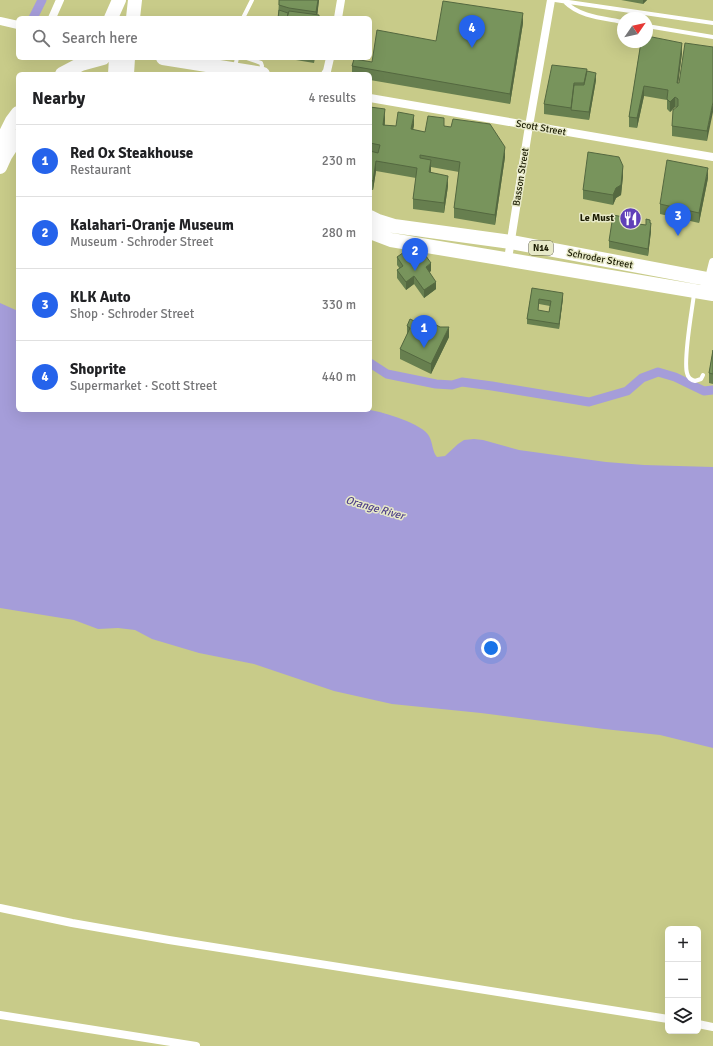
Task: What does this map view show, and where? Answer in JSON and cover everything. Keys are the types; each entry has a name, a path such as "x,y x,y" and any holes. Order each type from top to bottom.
{"highway":[{"path":"112,16 119,0"},
{"path":"121,16 124,0"},
{"path":"133,16 135,0"},
{"path":"65,72 79,60"},
{"path":"66,72 82,64 96,60"},
{"path":"115,72 116,60"},
{"path":"127,72 128,60"},
{"path":"179,60 235,67 254,72"},
{"path":"0,145 16,116"},
{"path":"0,167 16,139"},
{"name":"Schroder Street","path":"372,218 394,226 511,242 711,279"},
{"name":"Schroder Street","path":"372,233 391,240 705,293"}],"street":[{"path":"53,16 60,0"},
{"path":"338,16 341,0"},
{"name":"Basson Street","path":"508,259 551,0"},
{"path":"0,21 16,25"},
{"path":"327,72 330,60"},
{"name":"Scott Street","path":"372,98 713,157"},
{"path":"705,293 711,279 713,262"},
{"path":"0,908 72,923 169,940 665,1019"},
{"path":"0,1015 196,1046"},
{"path":"701,1024 713,1026"}],"lane":[{"path":"244,16 252,0"},
{"path":"555,0 713,23"},
{"path":"565,1 570,7 582,13 617,21"},
{"path":"653,27 713,37"},
{"path":"253,60 261,63 262,72"},
{"path":"703,375 701,379 695,381 690,379 686,372 687,349 705,293"}],"water":[{"name":"Orange River","path":"0,303 16,310 16,412 372,412 372,410 393,416 419,427 429,436 437,457 445,456 464,440 474,439 519,450 606,462 644,465 713,467 713,748 660,735 481,713 392,704 334,691 254,664 199,653 152,639 135,630 118,628 98,629 74,620 0,608"}],"building":[{"path":"279,0 318,0 316,12 279,5"},
{"path":"443,1 523,13 510,94 352,66 354,60 372,62 377,30 436,41"},
{"path":"279,10 288,13 287,16 278,16"},
{"path":"289,11 319,15 319,16 288,16"},
{"path":"653,37 682,43 677,83 679,83 685,43 713,47 713,102 707,131 672,126 673,110 678,106 678,99 675,97 670,102 667,99 668,90 644,86 637,118 629,117 640,48 653,48"},
{"path":"552,65 587,69 584,83 574,83 571,108 544,104"},
{"path":"587,71 596,73 589,112 571,110 574,85 584,85"},
{"path":"372,107 385,109 383,125 396,126 398,112 414,115 411,129 425,132 428,116 444,118 444,126 451,127 453,119 490,124 505,147 495,215 454,208 460,162 420,155 420,158 431,160 429,172 448,176 444,203 413,199 417,168 376,161 372,181 372,152 378,153 380,145 372,143"},
{"path":"588,152 619,157 623,166 621,185 616,188 613,195 583,190"},
{"path":"667,160 708,168 699,213 660,204"},
{"path":"613,215 629,218 630,223 646,225 646,219 650,220 651,223 648,249 609,241"},
{"path":"407,250 414,259 423,252 431,263 426,267 436,282 424,290 414,276 406,282 397,270 403,266 397,257"},
{"path":"532,288 563,293 559,324 527,319","holes":["539,299 551,301 549,312 538,310"]},
{"path":"410,319 423,325 425,319 440,327 449,327 431,364 400,349 410,328 407,326"},
{"path":"713,350 713,374 709,373"}],"waterway":[{"path":"34,16 42,0"},
{"path":"372,364 387,374 436,384 452,385 462,382 589,402 627,391 642,378 658,372 675,377 704,391 713,390"}],"place":[{"name":"Shoprite","path":"472,48"},
{"name":"Le Must","path":"630,218"},
{"name":"KLK Auto","path":"678,236"},
{"name":"Kalahari-Oranje Museum","path":"415,271"},
{"name":"Red Ox Steakhouse","path":"424,348"}]}
